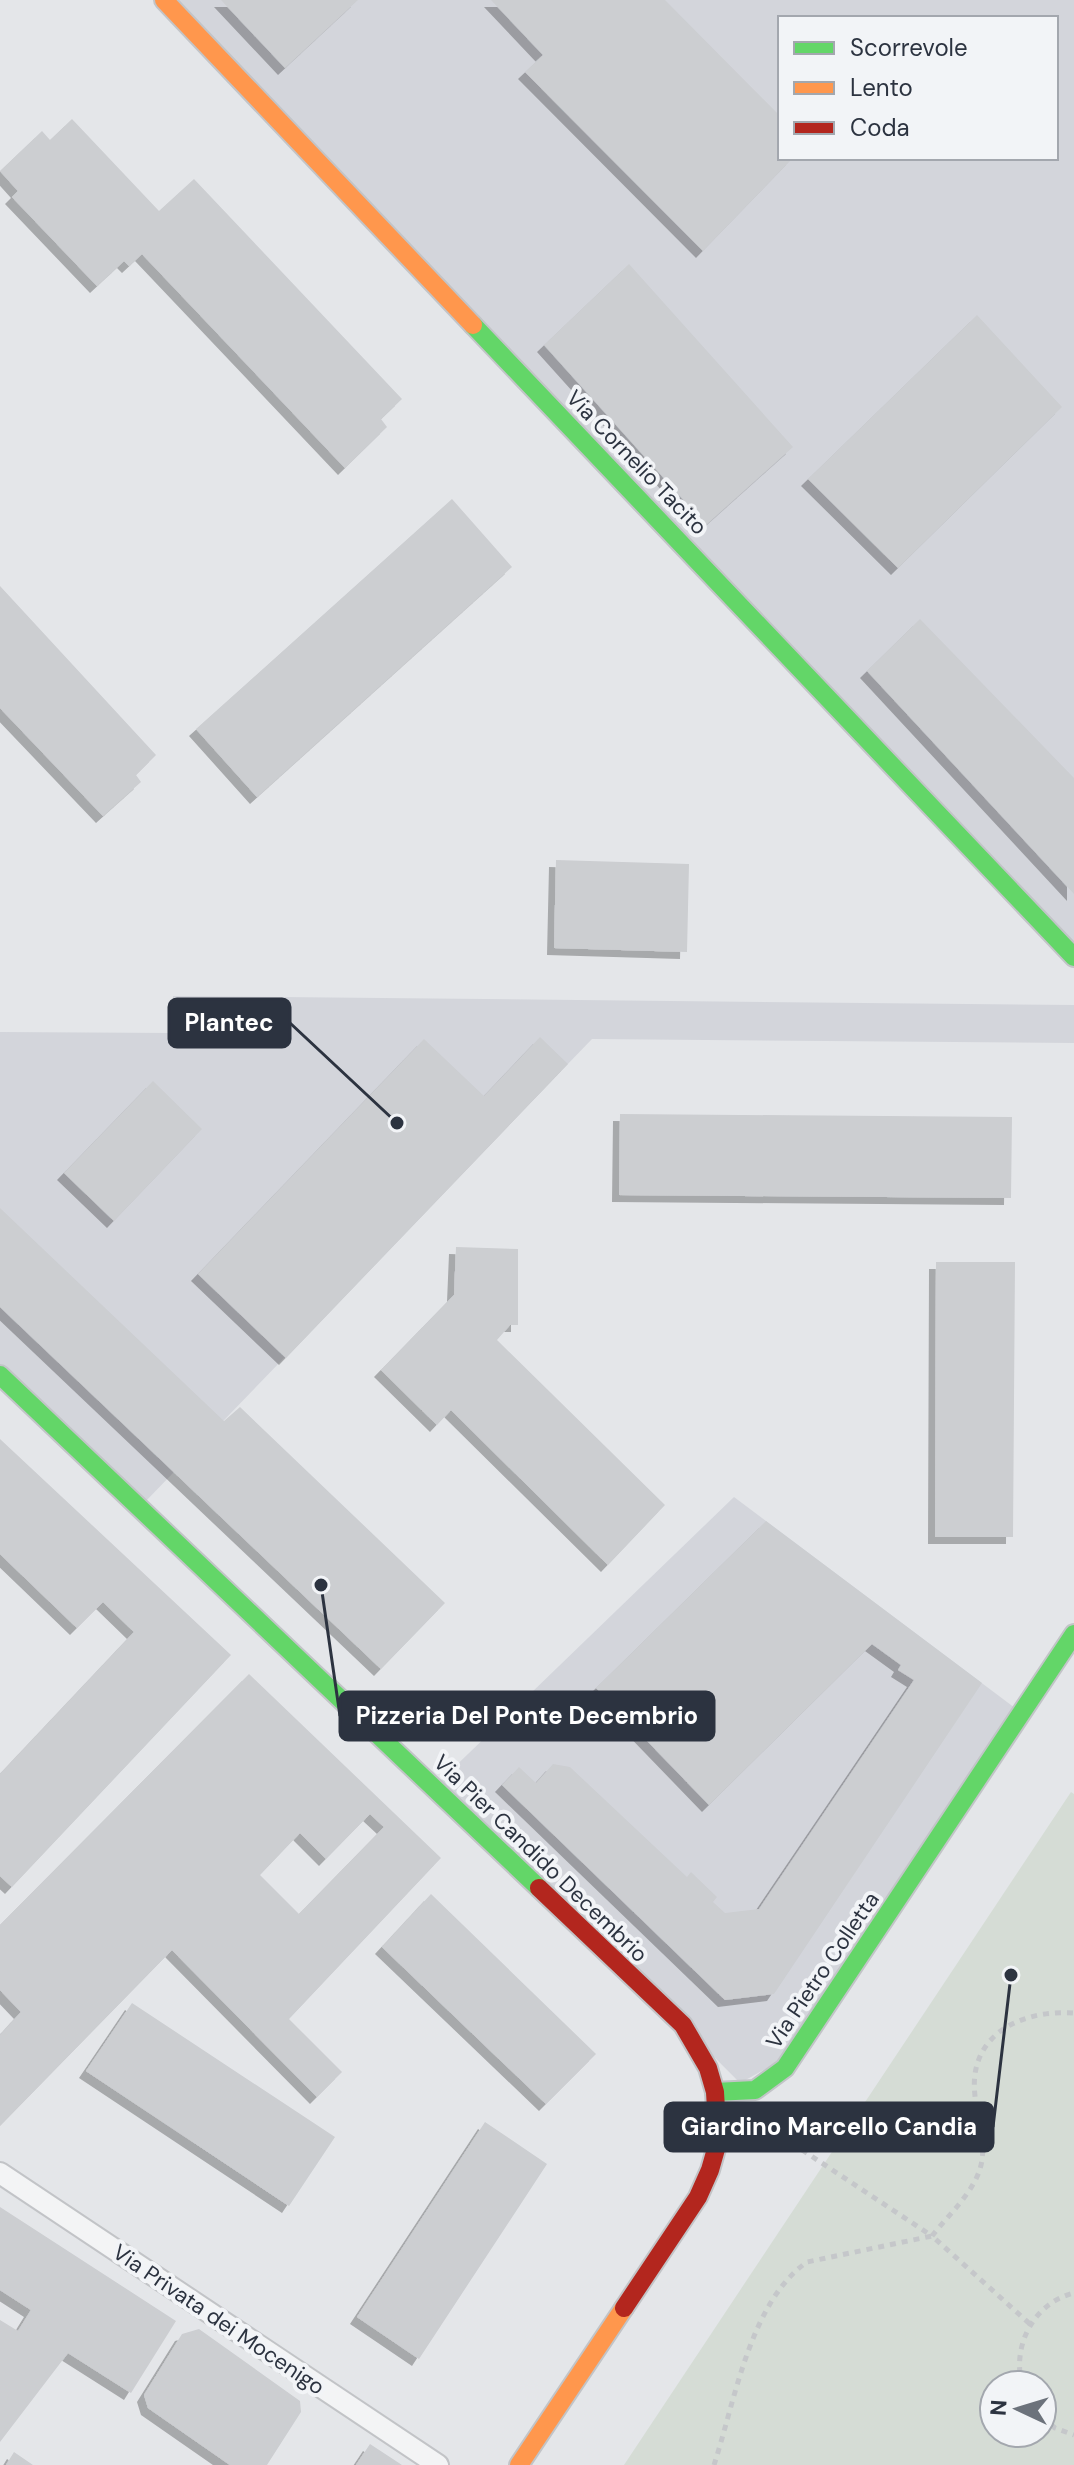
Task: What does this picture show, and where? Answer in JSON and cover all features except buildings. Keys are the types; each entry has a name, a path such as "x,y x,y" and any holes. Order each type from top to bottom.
{"street":[{"name":"Via Cornelio Tacito","path":"164,0 1074,957"},
{"name":"Via Pier Candido Decembrio","path":"0,1375 683,2025 708,2068 715,2092"},
{"name":"Via Pietro Colletta","path":"715,2092 755,2090 785,2068 1074,1634"},
{"path":"519,2465 698,2197 718,2142 715,2092"}],"lane":[{"name":"Via Privata dei Mocenigo","path":"0,2173 438,2465"}],"path":[{"path":"714,2465 762,2315 790,2274 807,2262 831,2254 932,2236 974,2184 982,2163 975,2074 985,2050 998,2031 1019,2019 1074,2013"},
{"path":"767,2120 770,2129 932,2236 1030,2324"},
{"path":"1018,2369 1020,2346 1030,2324 1047,2306 1074,2293"}],"shaded area":[{"path":"171,0 1074,0 1074,946"},
{"path":"173,996 1074,1005 1074,1043 592,1039 145,1502 0,1364 0,1032 172,1033"},
{"path":"734,1497 1015,1708 780,2061 740,2083 440,1781"},
{"path":"1071,1792 1074,1794 1074,2465 624,2465"}],"traffic: fast":[{"path":"473,325 1074,957"},
{"path":"0,1375 539,1888"},
{"path":"715,2092 755,2090 785,2068 1074,1634"}],"traffic: slow":[{"path":"164,0 473,325"},
{"path":"519,2465 624,2308"}],"traffic: jam":[{"path":"539,1888 683,2025 708,2068 715,2092 718,2142 710,2170 698,2197 624,2308"}],"place":[{"name":"Plantec","path":"397,1123"},
{"name":"Pizzeria Del Ponte Decembrio","path":"321,1585"},
{"name":"Giardino Marcello Candia","path":"1011,1975"}]}
